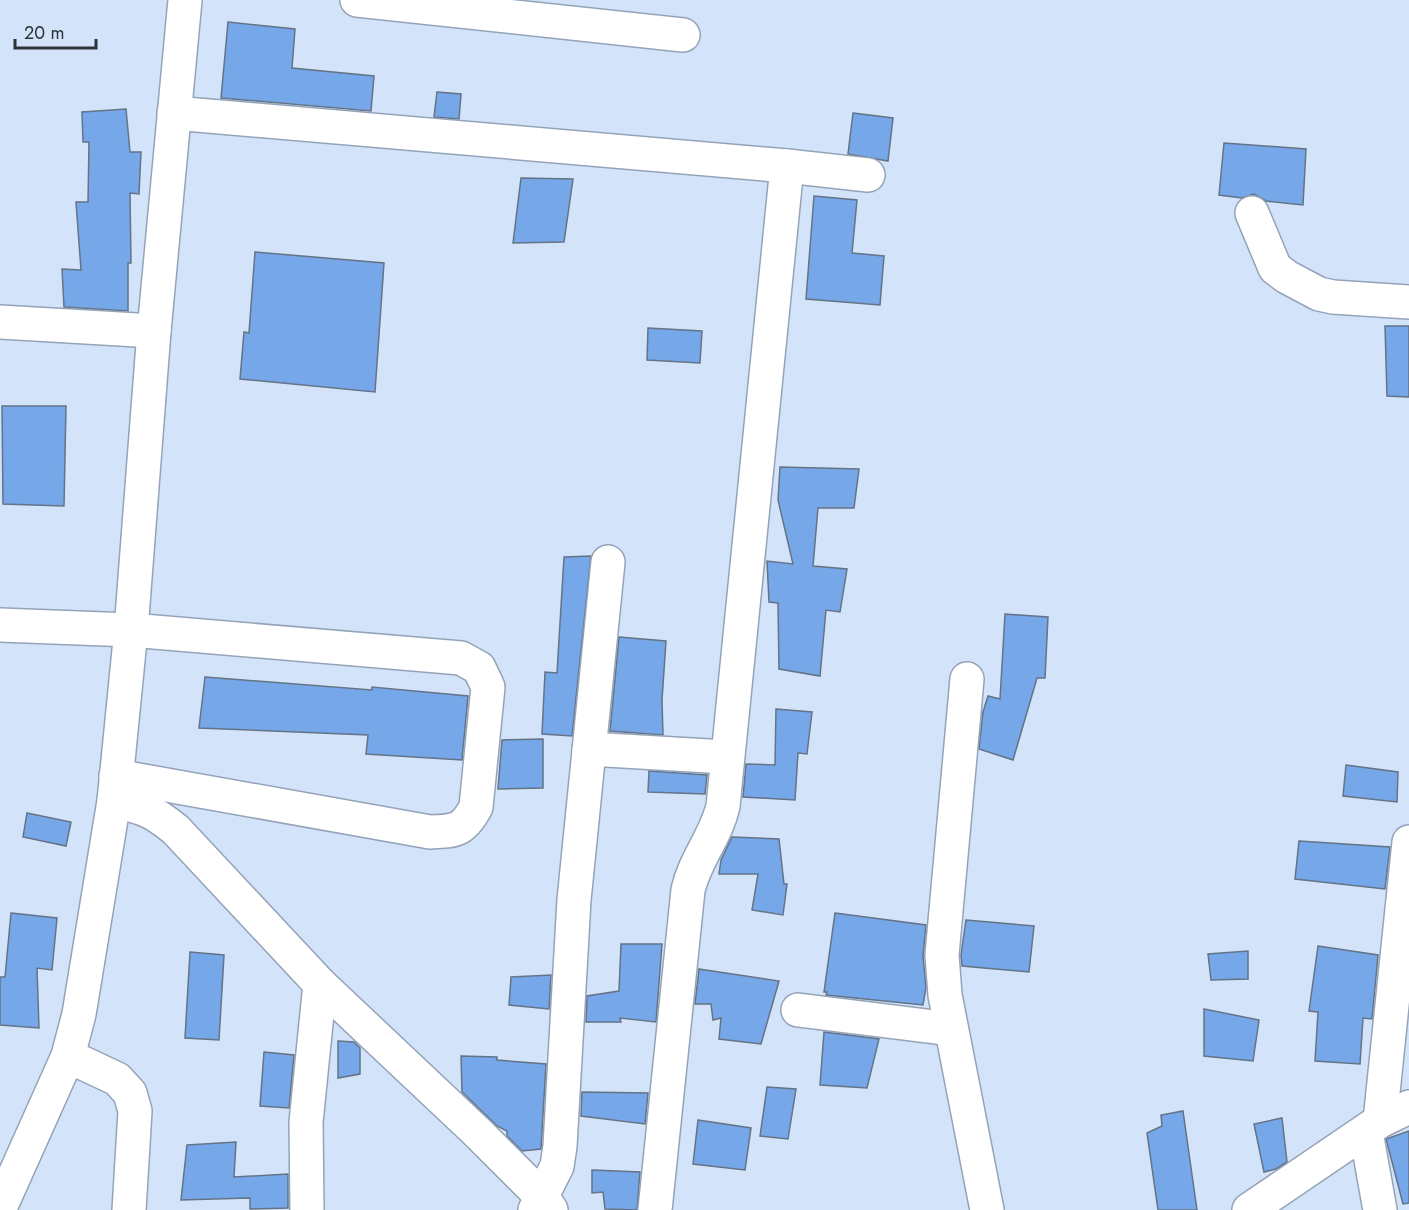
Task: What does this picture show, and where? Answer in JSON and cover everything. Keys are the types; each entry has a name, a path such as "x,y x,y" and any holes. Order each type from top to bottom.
{"street":[{"path":"3,1194 68,1056 79,1014 115,788 131,630 154,331 185,0"},
{"path":"357,0 682,35"},
{"path":"174,113 868,175"},
{"path":"655,1210 687,890 692,873 719,823 723,806 726,757 787,166"},
{"path":"1252,213 1275,268 1287,278 1319,294 1333,297 1409,302"},
{"path":"0,322 154,331"},
{"path":"115,788 139,806 156,814 176,830 320,984 477,1132 543,1206 557,1166 560,1146 574,900 608,562"},
{"path":"0,625 131,630 461,658 480,668 489,687 476,807 467,823 452,831 430,832 115,788"},
{"path":"967,680 942,955 945,995 987,1210"},
{"path":"589,749 726,757"},
{"path":"1380,1210 1373,1126 1409,842"},
{"path":"307,1210 306,1122 320,984"},
{"path":"798,1010 951,1029"},
{"path":"68,1056 117,1079 130,1093 135,1111 129,1210"},
{"path":"1250,1210 1373,1126 1409,1107"}],"building":[{"path":"228,22 295,29 292,68 374,76 371,111 221,98"},
{"path":"437,92 461,94 459,119 434,117"},
{"path":"126,109 130,152 141,152 139,194 130,193 131,263 128,263 128,311 64,307 62,269 81,270 76,202 88,202 89,142 83,142 82,112"},
{"path":"853,113 893,118 888,161 848,154"},
{"path":"1224,143 1306,149 1303,205 1266,201 1254,194 1242,198 1219,195"},
{"path":"521,178 573,179 564,242 513,243"},
{"path":"814,196 857,200 852,253 884,256 880,305 806,299"},
{"path":"255,252 384,263 375,392 240,379 244,332 249,333"},
{"path":"1385,326 1409,326 1409,397 1387,396"},
{"path":"648,328 702,331 700,363 647,360"},
{"path":"2,406 66,406 64,506 3,504"},
{"path":"780,467 859,469 854,508 818,508 813,566 847,569 840,612 826,610 820,676 779,669 778,603 769,602 767,561 793,564 778,500"},
{"path":"591,556 572,736 542,734 545,672 557,673 564,557"},
{"path":"1005,614 1048,617 1045,678 1037,678 1013,760 979,749 983,712 988,696 1000,699"},
{"path":"619,637 666,641 662,700 663,735 610,731"},
{"path":"205,677 372,690 372,687 468,696 462,760 366,754 368,735 199,728"},
{"path":"776,709 812,712 807,754 798,753 795,800 743,797 746,764 775,765"},
{"path":"543,739 543,788 498,789 502,740"},
{"path":"1346,765 1398,772 1397,802 1343,796"},
{"path":"649,771 707,775 705,794 648,792"},
{"path":"27,813 71,822 66,846 23,837"},
{"path":"732,837 779,839 784,884 787,884 783,915 752,910 758,874 719,874 721,860"},
{"path":"1299,841 1390,847 1385,889 1295,879"},
{"path":"11,913 57,918 52,970 37,968 39,1028 0,1025 0,977 5,977"},
{"path":"835,913 926,925 923,956 926,987 923,1005 826,995 827,992 824,992"},
{"path":"966,920 1034,926 1029,972 962,966 961,955"},
{"path":"621,944 662,944 656,1022 620,1018 621,1022 586,1022 587,996 619,991"},
{"path":"1318,946 1378,955 1372,1019 1363,1018 1360,1064 1315,1061 1318,1012 1309,1011"},
{"path":"1248,951 1248,979 1211,980 1208,954"},
{"path":"190,952 224,955 219,1040 185,1038"},
{"path":"699,969 779,981 761,1044 719,1039 721,1018 713,1020 711,1004 695,1004"},
{"path":"551,975 549,1009 509,1005 511,977"},
{"path":"1204,1009 1259,1020 1253,1061 1204,1056"},
{"path":"824,1032 879,1039 867,1088 820,1085"},
{"path":"338,1041 354,1042 360,1048 360,1074 338,1078"},
{"path":"264,1052 294,1055 289,1108 260,1106"},
{"path":"461,1056 497,1057 497,1060 546,1064 541,1149 522,1151 507,1136 507,1131 497,1126 462,1092"},
{"path":"767,1087 796,1089 788,1139 760,1136"},
{"path":"582,1092 648,1093 645,1124 581,1116"},
{"path":"1183,1111 1197,1210 1158,1210 1147,1133 1162,1126 1161,1115"},
{"path":"1282,1118 1287,1162 1276,1169 1264,1172 1254,1124"},
{"path":"698,1120 751,1128 745,1170 693,1164"},
{"path":"1409,1131 1409,1203 1403,1204 1386,1139"},
{"path":"236,1142 234,1177 288,1174 288,1208 250,1209 250,1198 181,1200 187,1145"},
{"path":"592,1170 640,1172 637,1210 605,1209 603,1192 592,1193"}]}
